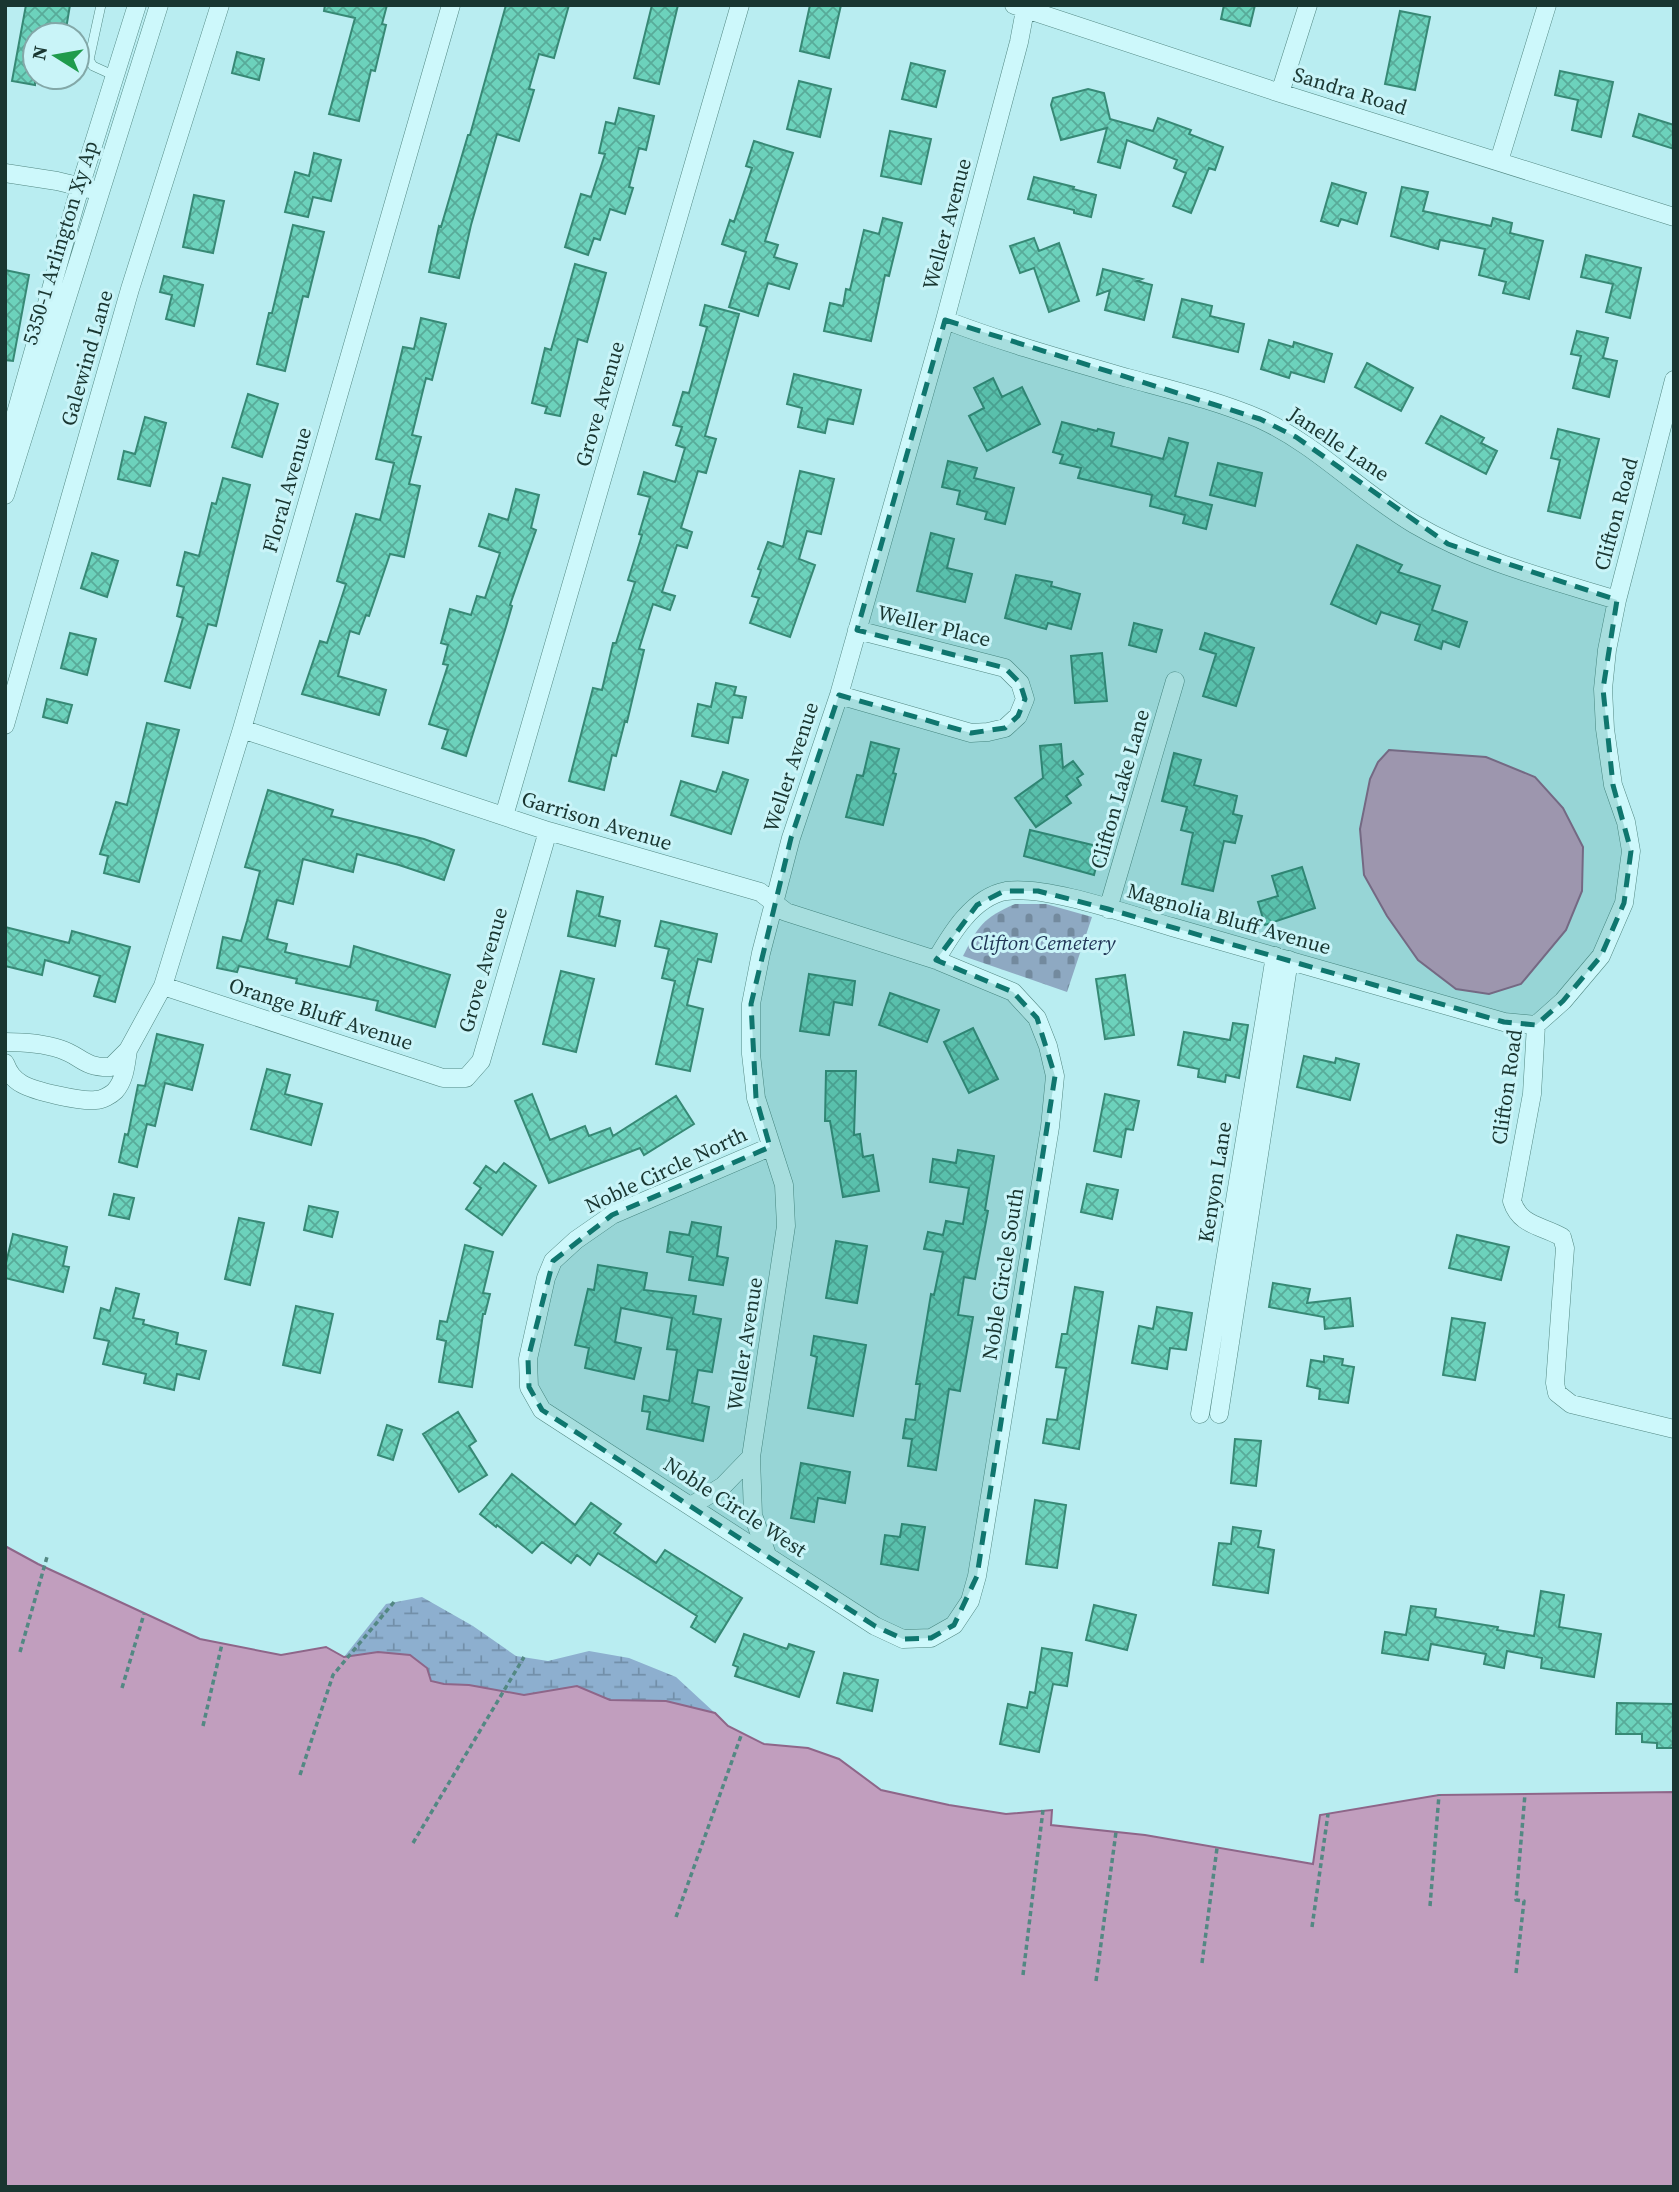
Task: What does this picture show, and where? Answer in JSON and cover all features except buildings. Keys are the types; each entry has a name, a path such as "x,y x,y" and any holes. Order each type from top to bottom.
{"street":[{"name":"5350-1 Arlington Xy Ap","path":"5,492 14,420 79,187 138,5"},
{"name":"5350-1 Arlington Xy Ap","path":"5,492 159,5"},
{"name":"Galewind Lane","path":"5,725 130,289 220,5"},
{"name":"Floral Avenue","path":"5,1063 9,1073 24,1086 80,1099 96,1100 109,1096 116,1090 125,1068 128,1050 163,986 242,729 451,5"},
{"name":"Grove Avenue","path":"504,816 740,5"},
{"path":"1280,93 1308,5"},
{"path":"1499,161 1547,5"},
{"name":"Sandra Road","path":"1021,6 1280,93 1674,217"},
{"name":"Weller Avenue","path":"767,1555 753,1515 751,1457 786,1226 784,1185 756,1098 751,1055 751,1004 761,953 791,838 839,695 945,320 1019,42 1021,6"},
{"path":"5,173 57,181 100,192"},
{"name":"Janelle Lane","path":"945,320 1013,345 1221,404 1260,419 1296,437 1410,522 1448,544 1489,561 1617,600"},
{"name":"Clifton Road","path":"1674,380 1617,600 1607,650 1603,689 1605,729 1613,785 1626,822 1631,851 1624,903 1601,956 1563,1001 1536,1026 1532,1094 1512,1201 1516,1213 1526,1222 1562,1237 1565,1248 1555,1383 1558,1393 1571,1404 1674,1429"},
{"name":"Weller Place","path":"839,695 971,733 1005,728 1018,716 1024,699 1020,683 1005,668 857,630"},
{"name":"Clifton Lake Lane","path":"1108,909 1175,681"},
{"name":"Garrison Avenue","path":"242,729 548,831 760,892 786,912 936,960"},
{"name":"Grove Avenue","path":"466,1078 481,1061 548,831"},
{"name":"Magnolia Bluff Avenue","path":"936,960 954,929 977,905 1004,891 1038,891 1504,1022 1536,1026"},
{"path":"1209,1414 1282,958"},
{"name":"Noble Circle South","path":"930,1638 954,1625 970,1601 977,1576 1050,1126 1055,1076 1048,1046 1037,1018 1013,992 936,960"},
{"name":"Orange Bluff Avenue","path":"163,986 443,1078 466,1078"},
{"path":"5,1042 40,1044 63,1050 86,1065 99,1067 111,1067 128,1050"},
{"name":"Noble Circle North","path":"529,1387 528,1359 546,1278 553,1261 576,1240 612,1215 770,1147"},
{"name":"Noble Circle West","path":"529,1387 542,1410 875,1626 903,1639 930,1638"},
{"path":"691,1506 723,1486 751,1457"}],"lane":[{"path":"101,5 89,60 93,66 115,76"}],"path":[{"path":"20,1652 47,1557"},
{"path":"300,1775 334,1675 394,1602"},
{"path":"122,1688 144,1614"},
{"path":"202,1726 222,1644"},
{"path":"413,1843 524,1657"},
{"path":"676,1917 742,1733"},
{"path":"1516,1973 1524,1901 1516,1900 1525,1794"},
{"path":"1430,1906 1438,1795"},
{"path":"1023,1975 1044,1810"},
{"path":"1312,1927 1328,1814"},
{"path":"1096,1981 1116,1832"},
{"path":"1202,1963 1217,1848"}],"highlighted area":[{"path":"945,320 1260,419 1296,437 1448,544 1617,600 1603,689 1613,785 1631,851 1624,903 1601,956 1563,1001 1536,1025 1504,1022 1038,891 1004,891 977,905 936,960 1013,992 1037,1018 1055,1076 977,1576 954,1625 931,1638 903,1639 875,1626 542,1410 529,1387 528,1359 553,1261 612,1215 770,1147 756,1098 751,1004 791,838 839,695 971,733 1005,728 1018,716 1025,699 1020,683 1005,668 857,630"}],"green space":[{"name":"Clifton Cemetery","path":"1015,904 1046,904 1092,917 1067,992 963,956 973,937 988,919"},
{"path":"422,1597 473,1626 516,1656 548,1661 589,1651 629,1658 676,1677 715,1713 666,1701 610,1700 577,1686 524,1695 469,1685 444,1684 344,1657 386,1604"}],"shaded area":[{"path":"1389,750 1486,757 1535,777 1563,808 1583,847 1582,891 1566,930 1521,984 1489,994 1456,989 1418,960 1387,916 1364,875 1360,829 1370,779 1378,762"},
{"path":"5,1546 200,1639 281,1655 326,1647 344,1657 378,1652 410,1655 427,1668 431,1681 524,1695 577,1686 610,1700 666,1701 715,1713 728,1726 764,1744 808,1748 839,1759 881,1790 1006,1814 1052,1810 1051,1825 1145,1835 1313,1864 1320,1815 1439,1795 1674,1792 1674,2187 5,2187"}]}
